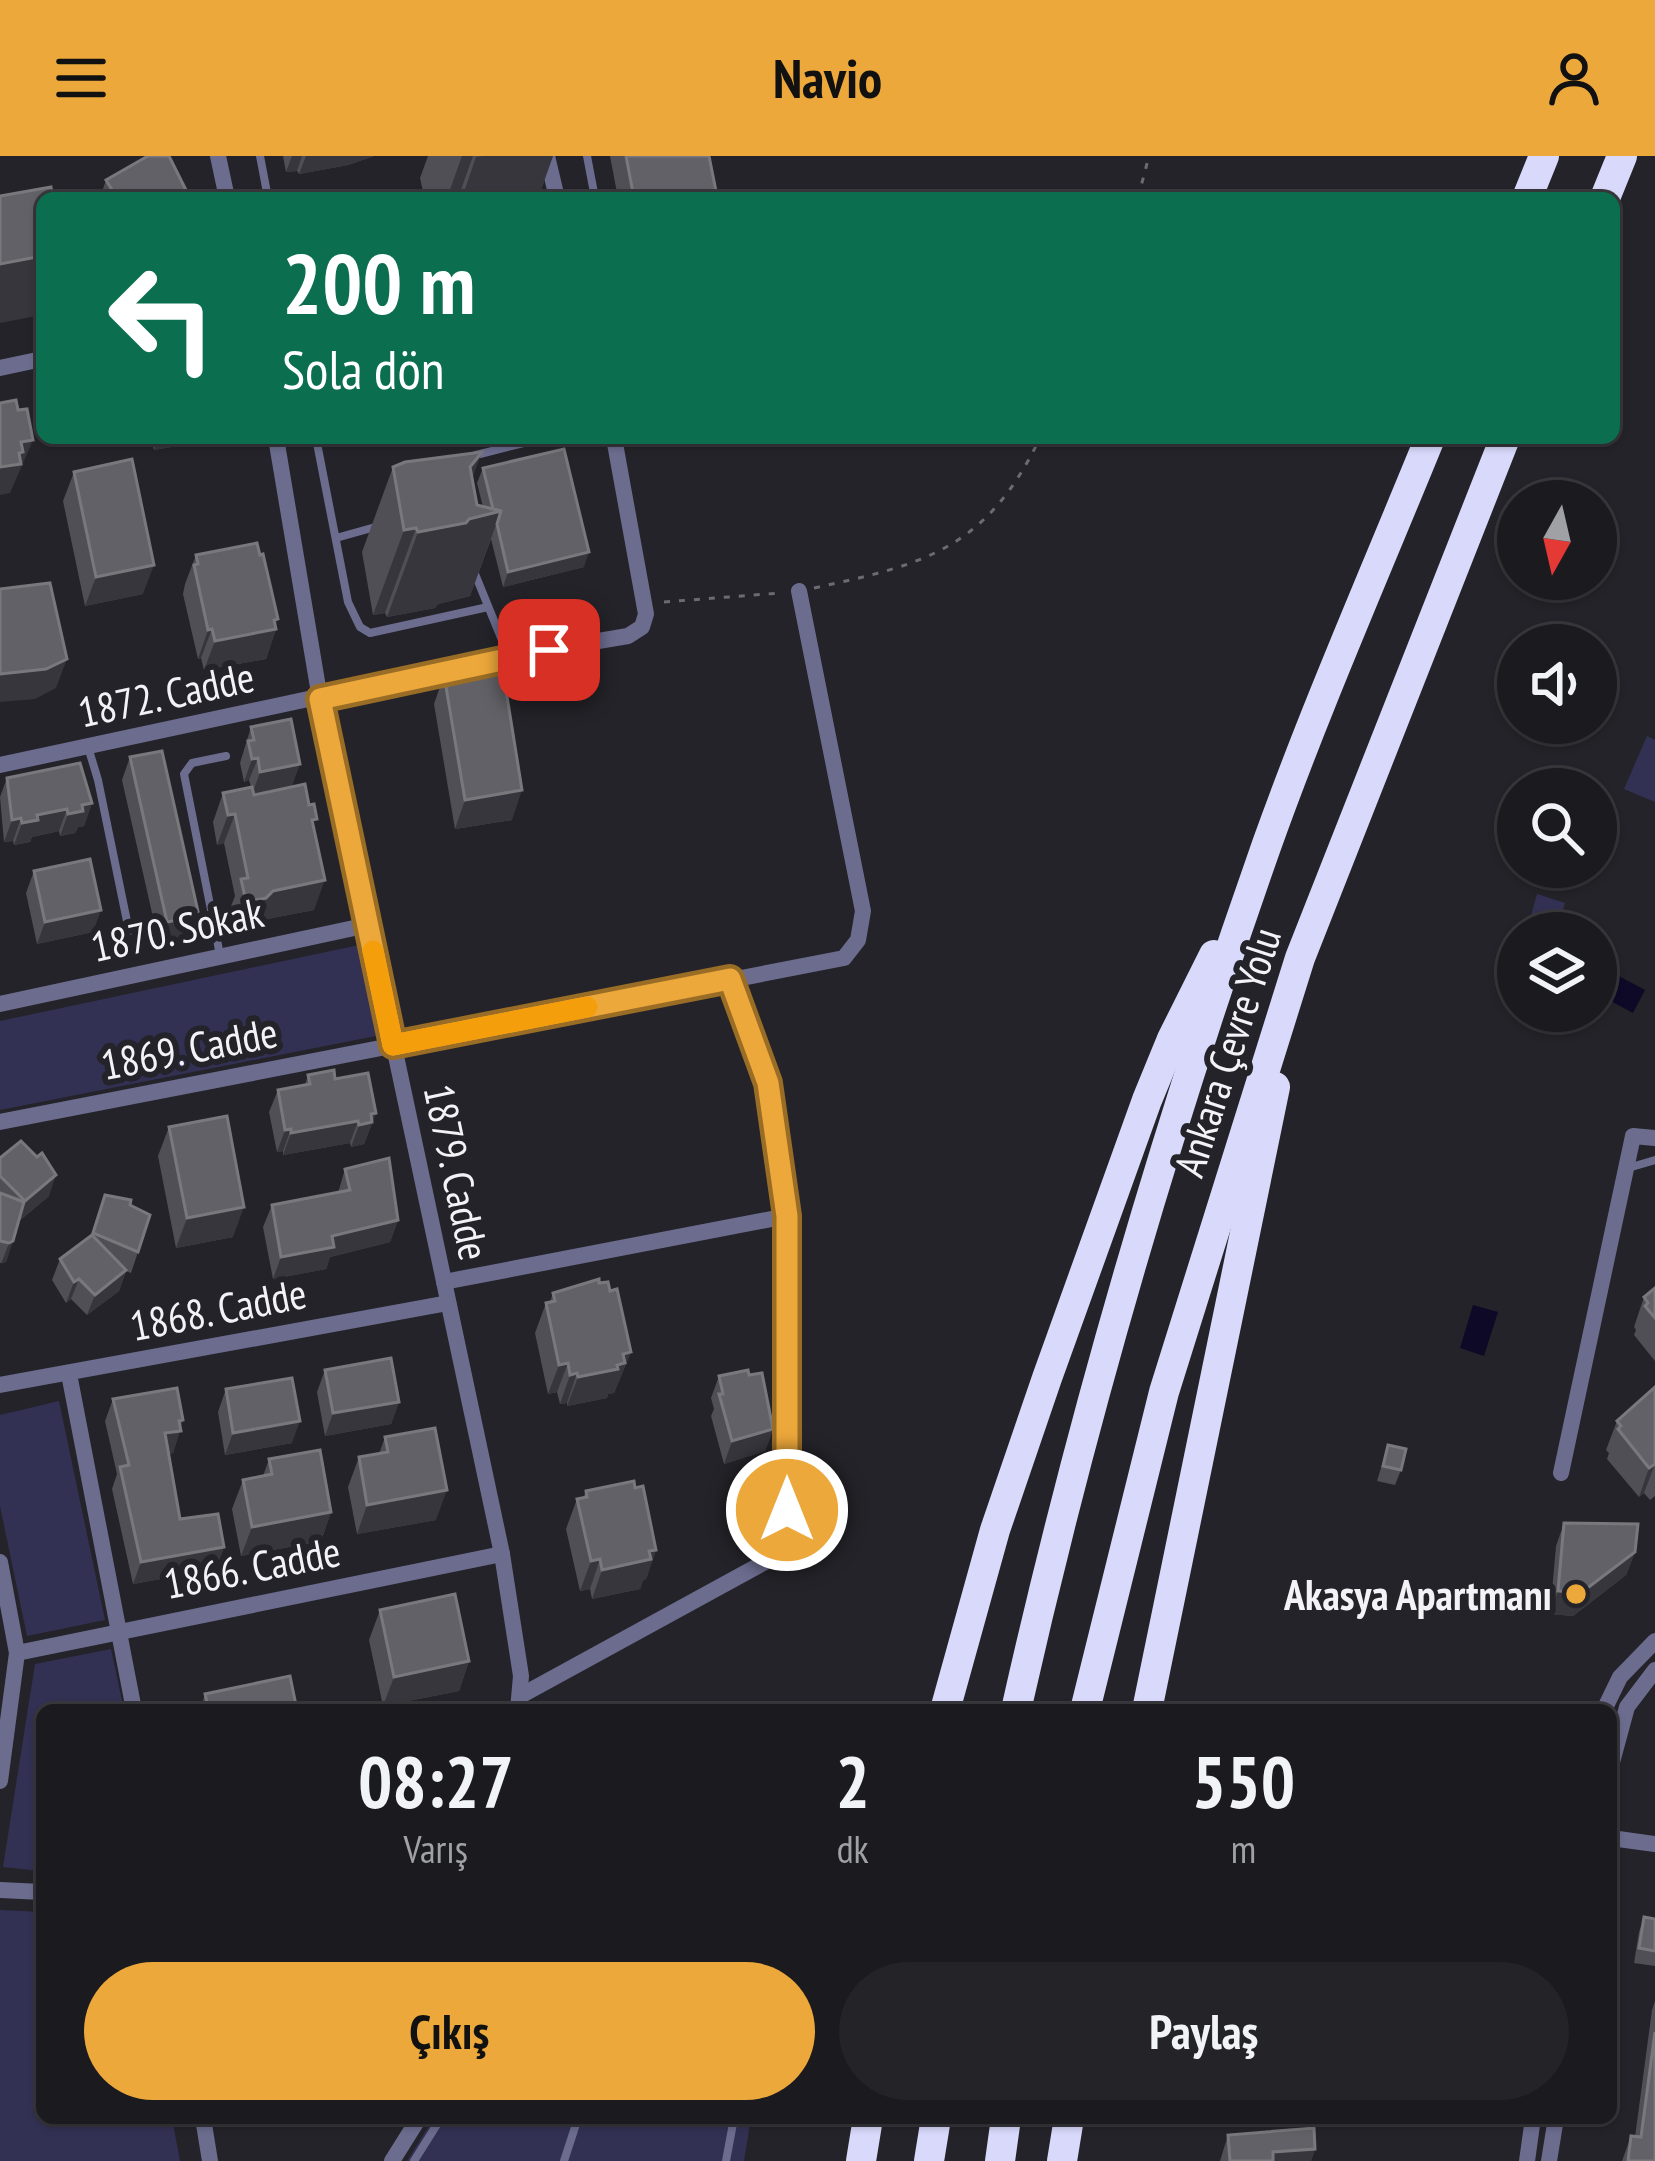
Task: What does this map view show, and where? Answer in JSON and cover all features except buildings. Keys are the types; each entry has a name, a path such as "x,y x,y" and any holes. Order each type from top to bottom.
{"highway":[{"path":"1529,192 1544,156"},
{"path":"1607,192 1622,156"},
{"name":"Ankara Çevre Yolu","path":"1018,1704 1110,1334 1185,1091 1268,841 1428,444"},
{"name":"Ankara Çevre Yolu","path":"1086,1704 1164,1392 1300,958 1503,444"},
{"path":"947,1704 1013,1474 1148,1100 1172,1039 1268,841"},
{"path":"1148,1704 1300,958"},
{"path":"861,2161 867,2124"},
{"path":"929,2161 935,2124"},
{"path":"1000,2161 1005,2124"},
{"path":"1062,2161 1068,2124"}],"street":[{"path":"218,156 226,192"},
{"path":"547,156 556,192"},
{"path":"0,368 36,359"},
{"name":"1879. Cadde","path":"277,444 320,699 502,1553 520,1702"},
{"path":"615,444 645,603"},
{"name":"1869. Cadde","path":"0,1122 844,958 858,940 863,921 799,592"},
{"name":"1872. Cadde","path":"0,765 509,656 628,636 642,628 645,603"},
{"name":"1870. Sokak","path":"0,1004 368,925"},
{"path":"520,1702 765,1562 779,1541 787,1510 787,1216 768,1083 730,979"},
{"path":"1561,1473 1634,1136 1655,1138"},
{"path":"443,1282 787,1216"},
{"name":"1868. Cadde","path":"0,1385 448,1303"},
{"path":"69,1374 133,1704"},
{"name":"1866. Cadde","path":"16,1653 502,1553"},
{"path":"0,1562 16,1653 0,1781"},
{"path":"1607,1704 1620,1677 1655,1641"},
{"path":"1617,1733 1627,1708 1655,1670"},
{"path":"1617,1839 1655,1844"},
{"path":"0,1890 36,1892"},
{"path":"204,2124 210,2161"},
{"path":"392,2161 415,2124"},
{"path":"1527,2161 1532,2124"},
{"path":"1549,2161 1555,2124"}],"lane":[{"path":"260,156 267,192"},
{"path":"586,156 594,192"},
{"path":"317,444 348,602 359,627 370,633 488,607"},
{"path":"472,456 520,444"},
{"path":"336,538 382,526"},
{"path":"472,567 509,656"},
{"path":"88,747 129,932"},
{"path":"221,957 184,774 192,764 226,756"},
{"path":"1627,1169 1655,1160"},
{"path":"414,2161 437,2124"},
{"path":"564,2161 576,2124"},
{"path":"726,2161 733,2124"}],"path":[{"path":"1140,192 1149,156"},
{"path":"645,603 799,592 894,571 946,548 979,525 1006,496 1036,444"}],"shaded area":[{"path":"1647,736 1655,740 1655,802 1624,789"},
{"path":"1537,894 1565,903 1562,912 1532,912"},
{"path":"364,944 376,1036 0,1110 0,1021"},
{"path":"1617,975 1645,990 1633,1013 1617,1004"},
{"path":"1473,1305 1498,1312 1484,1356 1460,1348"},
{"path":"59,1401 105,1620 27,1636 0,1506 0,1415"},
{"path":"111,1649 123,1704 36,1704 36,1870 3,1867 35,1664"},
{"path":"0,1910 36,1912 36,2124 173,2124 180,2161 0,2161"},
{"path":"430,2124 750,2124 744,2161 407,2161"}],"slow traffic":[{"path":"373,951 393,1045 587,1007"}],"place":[{"name":"Akasya Apartmanı","path":"1576,1594"}],"route":[{"path":"549,650 320,699 393,1045 730,979 768,1083 787,1216 787,1510"}]}
